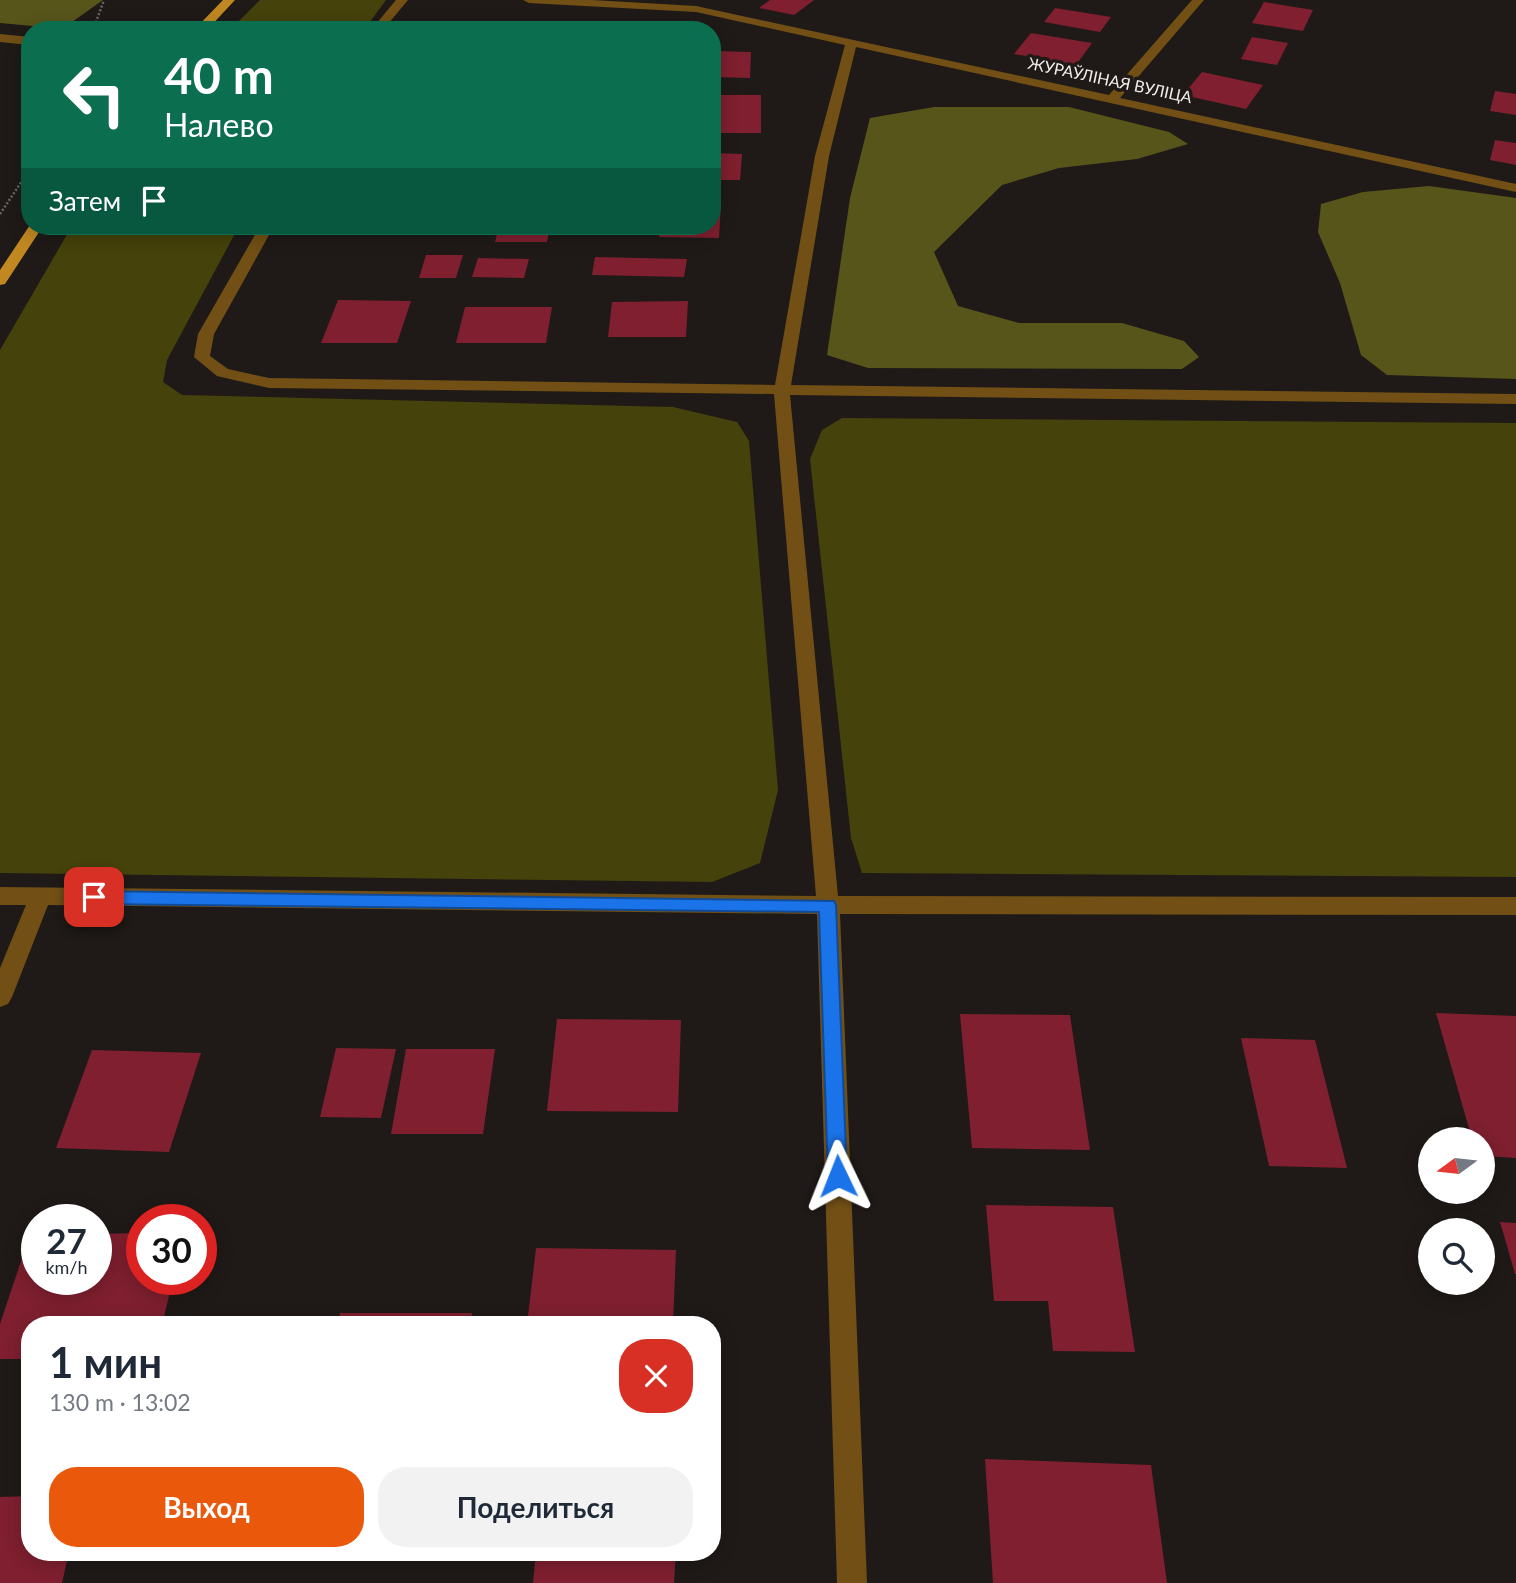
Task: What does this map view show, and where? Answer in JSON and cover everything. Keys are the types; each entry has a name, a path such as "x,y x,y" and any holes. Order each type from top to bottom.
{"main road":[{"path":"209,21 229,0"},
{"path":"0,281 30,235"}],"street":[{"path":"384,21 402,0"},
{"name":"ЖУРАЎЛІНАЯ ВУЛІЦА","path":"529,0 696,9 1516,188"},
{"path":"696,9 708,0"},
{"path":"1113,98 1199,0"},
{"path":"0,38 21,40"},
{"path":"852,44 822,156 782,391 828,905 852,1583"},
{"path":"262,235 206,334 202,357 223,373 269,383 1516,399"},
{"path":"0,896 828,905 1516,906"},
{"path":"0,997 40,897"}],"path":[{"path":"96,21 104,0"},
{"path":"0,214 21,182"}],"shaded area":[{"path":"0,0 103,0 73,21 21,21 21,25 0,23"},
{"path":"260,0 386,0 371,21 239,21"},
{"path":"934,107 1069,107 1169,132 1188,144 1137,159 1059,168 1002,185 934,252 958,306 1019,323 1122,323 1184,341 1199,357 1182,369 868,368 827,355 850,198 870,118"},
{"path":"1429,186 1516,198 1516,379 1387,375 1361,355 1340,283 1318,232 1321,204 1363,192"},
{"path":"67,235 234,235 167,360 163,382 182,395 673,407 737,422 749,441 778,790 760,863 712,882 0,873 0,350"},
{"path":"842,418 1516,423 1516,877 862,873 851,838 810,459 822,430"}],"building":[{"path":"770,0 814,0 794,15 759,8"},
{"path":"1264,2 1313,10 1303,31 1252,23"},
{"path":"1055,8 1111,17 1100,32 1044,22"},
{"path":"1031,33 1092,43 1076,65 1014,54"},
{"path":"1252,37 1288,43 1277,65 1241,59"},
{"path":"721,51 751,52 750,78 721,77"},
{"path":"1202,72 1263,85 1246,109 1183,95"},
{"path":"1495,91 1516,94 1516,115 1490,111"},
{"path":"721,95 761,95 761,133 721,133"},
{"path":"1495,140 1516,143 1516,165 1490,160"},
{"path":"721,153 742,154 740,180 721,180"},
{"path":"497,235 548,235 547,242 495,242"},
{"path":"659,235 719,235 719,238"},
{"path":"426,255 463,255 456,278 419,278"},
{"path":"595,257 687,259 684,277 592,275"},
{"path":"478,258 529,259 524,278 472,277"},
{"path":"338,300 411,301 397,343 321,343"},
{"path":"688,301 686,337 608,337 612,302"},
{"path":"465,307 552,307 546,343 456,343"},
{"path":"1436,1013 1516,1016 1516,1158 1495,1157 1495,1127 1469,1127"},
{"path":"960,1014 1070,1015 1090,1150 972,1148"},
{"path":"557,1019 681,1020 678,1112 547,1111"},
{"path":"1241,1038 1315,1040 1347,1168 1269,1166"},
{"path":"336,1048 396,1049 381,1118 320,1117"},
{"path":"406,1049 495,1049 483,1134 391,1134"},
{"path":"92,1050 201,1053 169,1152 56,1148"},
{"path":"986,1205 1113,1207 1135,1352 1053,1351 1048,1301 994,1301"},
{"path":"1500,1222 1516,1223 1516,1274 1515,1274"},
{"path":"126,1233 126,1295 169,1295 164,1316 21,1316 21,1359 0,1359 0,1324 21,1261 21,1295 112,1295 112,1234"},
{"path":"536,1248 676,1250 673,1316 528,1316"},
{"path":"340,1313 472,1313 472,1316 340,1316"},
{"path":"985,1459 1151,1465 1167,1583 993,1583"},
{"path":"21,1496 21,1561 67,1561 62,1583 0,1583 0,1497"},
{"path":"535,1561 675,1561 674,1583 533,1583"}],"route":[{"path":"94,897 828,905 838,1176"}]}
